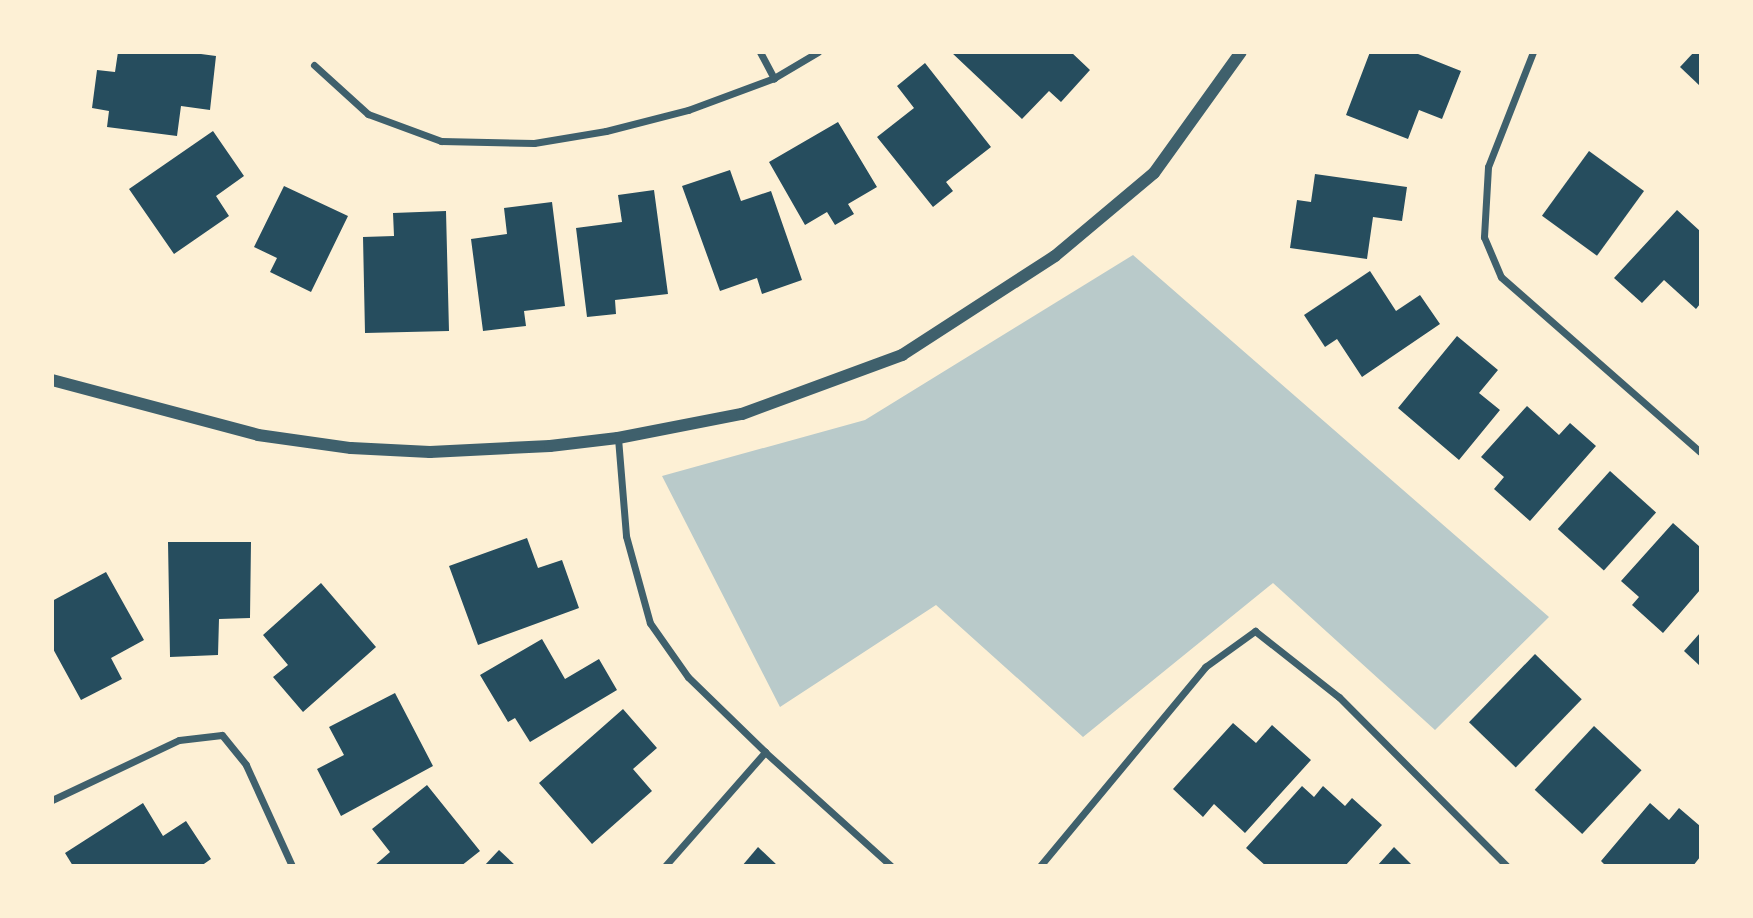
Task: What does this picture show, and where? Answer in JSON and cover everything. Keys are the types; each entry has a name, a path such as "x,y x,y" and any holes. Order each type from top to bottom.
{"street":[{"path":"760,52 774,78"},
{"path":"314,65 368,114 441,141 534,143 606,131 688,110 774,78 818,52"},
{"path":"1533,52 1488,167 1484,237 1501,277 1700,452"},
{"path":"52,380 258,435 351,449 430,452 550,446 618,438 742,414 902,355 1055,256 1154,173 1236,55"},
{"path":"618,438 626,536 650,623 688,677 765,752 891,866"},
{"path":"1040,866 1205,667 1255,631 1339,697 1507,866"},
{"path":"52,800 179,740 222,735 246,765 292,866"},
{"path":"665,866 765,752"}],"shaded area":[{"path":"1133,255 1549,617 1435,730 1273,583 1083,737 936,605 780,707 662,476 865,420"}],"building":[{"path":"118,52 186,52 216,56 210,110 181,106 177,136 107,127 109,111 92,108 97,70 115,72"},
{"path":"951,52 1071,52 1090,70 1061,102 1049,91 1022,119"},
{"path":"1370,52 1413,52 1461,71 1442,119 1419,110 1408,139 1346,115"},
{"path":"1694,52 1700,52 1700,86 1680,67"},
{"path":"925,63 991,147 946,182 953,191 933,207 877,137 914,108 897,86"},
{"path":"838,122 877,187 848,204 854,214 835,225 827,212 805,225 769,162"},
{"path":"213,131 244,176 216,196 229,216 174,254 129,189"},
{"path":"1589,151 1644,191 1597,256 1542,216"},
{"path":"730,170 741,201 771,191 802,280 762,294 757,278 720,291 682,186"},
{"path":"1315,174 1407,187 1402,221 1373,217 1367,259 1290,248 1297,200 1311,202"},
{"path":"284,186 348,216 311,292 270,272 277,258 254,247"},
{"path":"654,190 668,294 615,300 616,314 587,317 576,228 622,222 618,195"},
{"path":"552,202 565,306 524,311 526,326 483,331 471,239 507,234 504,208"},
{"path":"1677,210 1700,231 1700,304 1696,309 1664,280 1642,303 1614,278"},
{"path":"446,211 449,331 365,333 363,237 394,236 393,213"},
{"path":"1370,271 1396,311 1420,295 1440,324 1362,377 1337,339 1325,347 1304,315"},
{"path":"1457,336 1498,370 1479,393 1500,410 1459,460 1398,408"},
{"path":"1527,406 1559,435 1570,423 1596,446 1530,521 1494,489 1504,477 1481,457"},
{"path":"1610,471 1656,512 1604,570 1558,529"},
{"path":"1673,523 1700,547 1700,590 1663,633 1632,605 1639,597 1621,581"},
{"path":"527,538 538,568 562,560 579,608 478,645 449,566"},
{"path":"168,542 251,542 250,618 219,619 218,655 170,657"},
{"path":"106,572 144,640 111,658 122,679 81,700 52,647 52,601"},
{"path":"321,583 376,647 303,712 273,677 288,665 263,635"},
{"path":"1700,633 1700,666 1684,651"},
{"path":"542,639 565,679 599,659 617,690 530,742 515,718 508,722 480,675"},
{"path":"1535,654 1582,699 1516,767 1469,722"},
{"path":"395,693 433,766 341,816 317,769 344,755 329,727"},
{"path":"623,709 657,748 633,769 652,791 592,844 539,783"},
{"path":"1233,723 1256,743 1272,725 1311,760 1245,833 1214,804 1203,817 1173,789"},
{"path":"1594,726 1642,770 1582,834 1535,790"},
{"path":"427,785 480,851 461,866 374,866 390,852 372,829"},
{"path":"1302,786 1314,797 1323,786 1345,806 1352,798 1382,825 1345,866 1266,866 1246,848"},
{"path":"143,803 163,836 186,821 211,859 201,866 73,866 65,853"},
{"path":"1650,803 1669,820 1679,808 1700,826 1700,857 1693,866 1606,866 1601,861"},
{"path":"758,847 778,866 742,866"},
{"path":"1394,847 1413,866 1377,866"},
{"path":"499,850 516,866 484,866"}]}
